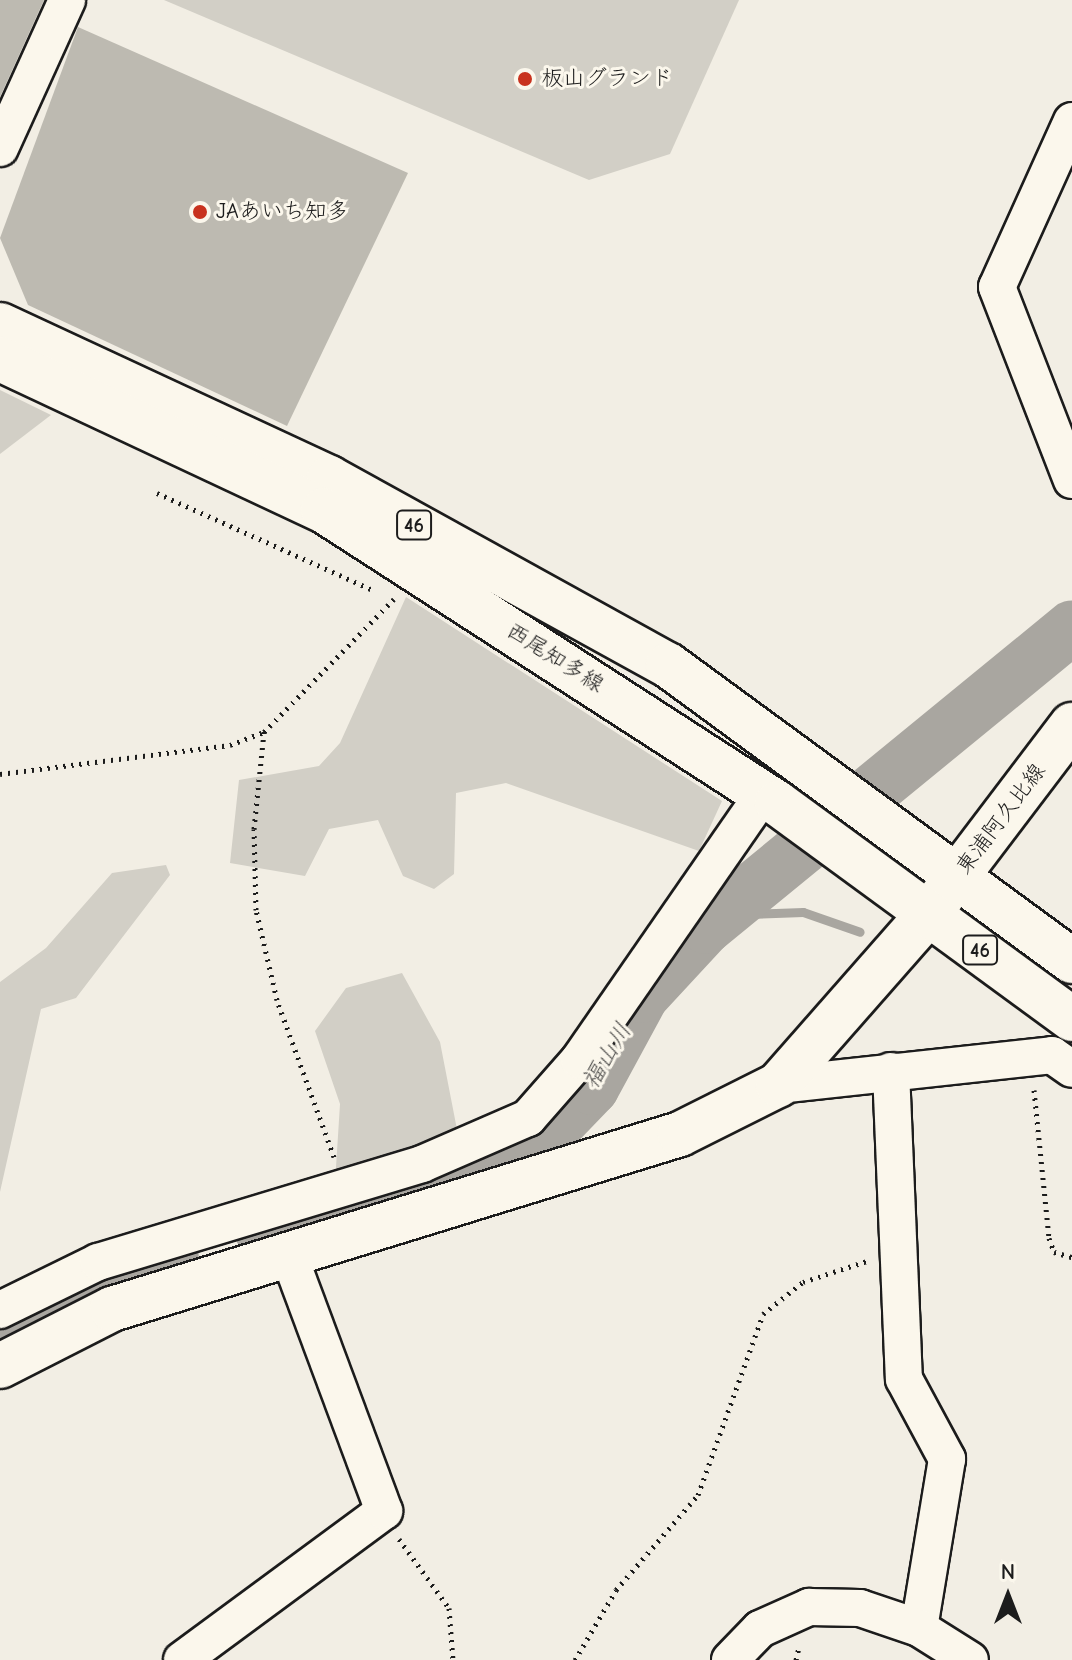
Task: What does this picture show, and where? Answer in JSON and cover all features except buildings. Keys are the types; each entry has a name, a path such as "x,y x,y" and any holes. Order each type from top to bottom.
{"main road":[{"name":"西尾知多線","path":"0,325 329,478 668,665 807,761 918,848 960,875 1072,961"},
{"name":"西尾知多線","path":"0,359 323,510 405,585 770,798 888,881 1072,1019"},
{"name":"東浦阿久比線","path":"778,1085 930,912 1072,725"},
{"path":"0,1366 112,1309 680,1134 778,1085"}],"street":[{"path":"0,148 67,0"},
{"path":"1072,121 997,287 1072,480"},
{"path":"0,1310 98,1262 344,1188 528,1118 579,1060 770,798"},
{"path":"778,1085 1052,1055 1072,1069"},
{"path":"891,1071 904,1379 947,1459 919,1628"},
{"path":"182,1660 384,1511 289,1256"},
{"path":"730,1660 760,1629 809,1607 860,1608 919,1628 970,1660"}],"path":[{"path":"0,774 230,745 264,732 405,585 157,493"},
{"path":"264,732 253,845 256,910 277,1000 344,1188"},
{"path":"1032,1058 1049,1238 1054,1252 1072,1257"},
{"path":"575,1660 616,1590 698,1495 770,1304 827,1272 901,1254"},
{"path":"384,1511 449,1608 453,1660"}],"shaded area":[{"name":"板山グランド","path":"164,0 739,0 670,154 589,180"},
{"path":"0,390 51,415 0,454"},
{"path":"406,597 722,801 699,851 506,783 456,793 454,874 434,889 403,876 378,820 329,829 305,876 230,863 239,780 319,766 340,743"},
{"path":"166,865 170,875 76,998 41,1009 0,1192 0,982 46,948 112,873"},
{"path":"402,973 440,1042 460,1145 335,1183 340,1104 315,1031 346,988"}],"waterway":[{"name":"福山川","path":"261,1230 540,1142 592,1088 642,996 706,927 1072,627"},
{"path":"721,915 803,912 860,932"},
{"name":"福山川","path":"0,1333 117,1272 172,1256"}],"place":[{"name":"板山グランド","path":"525,79"},
{"name":"JAあいち知多","path":"200,212"}]}
